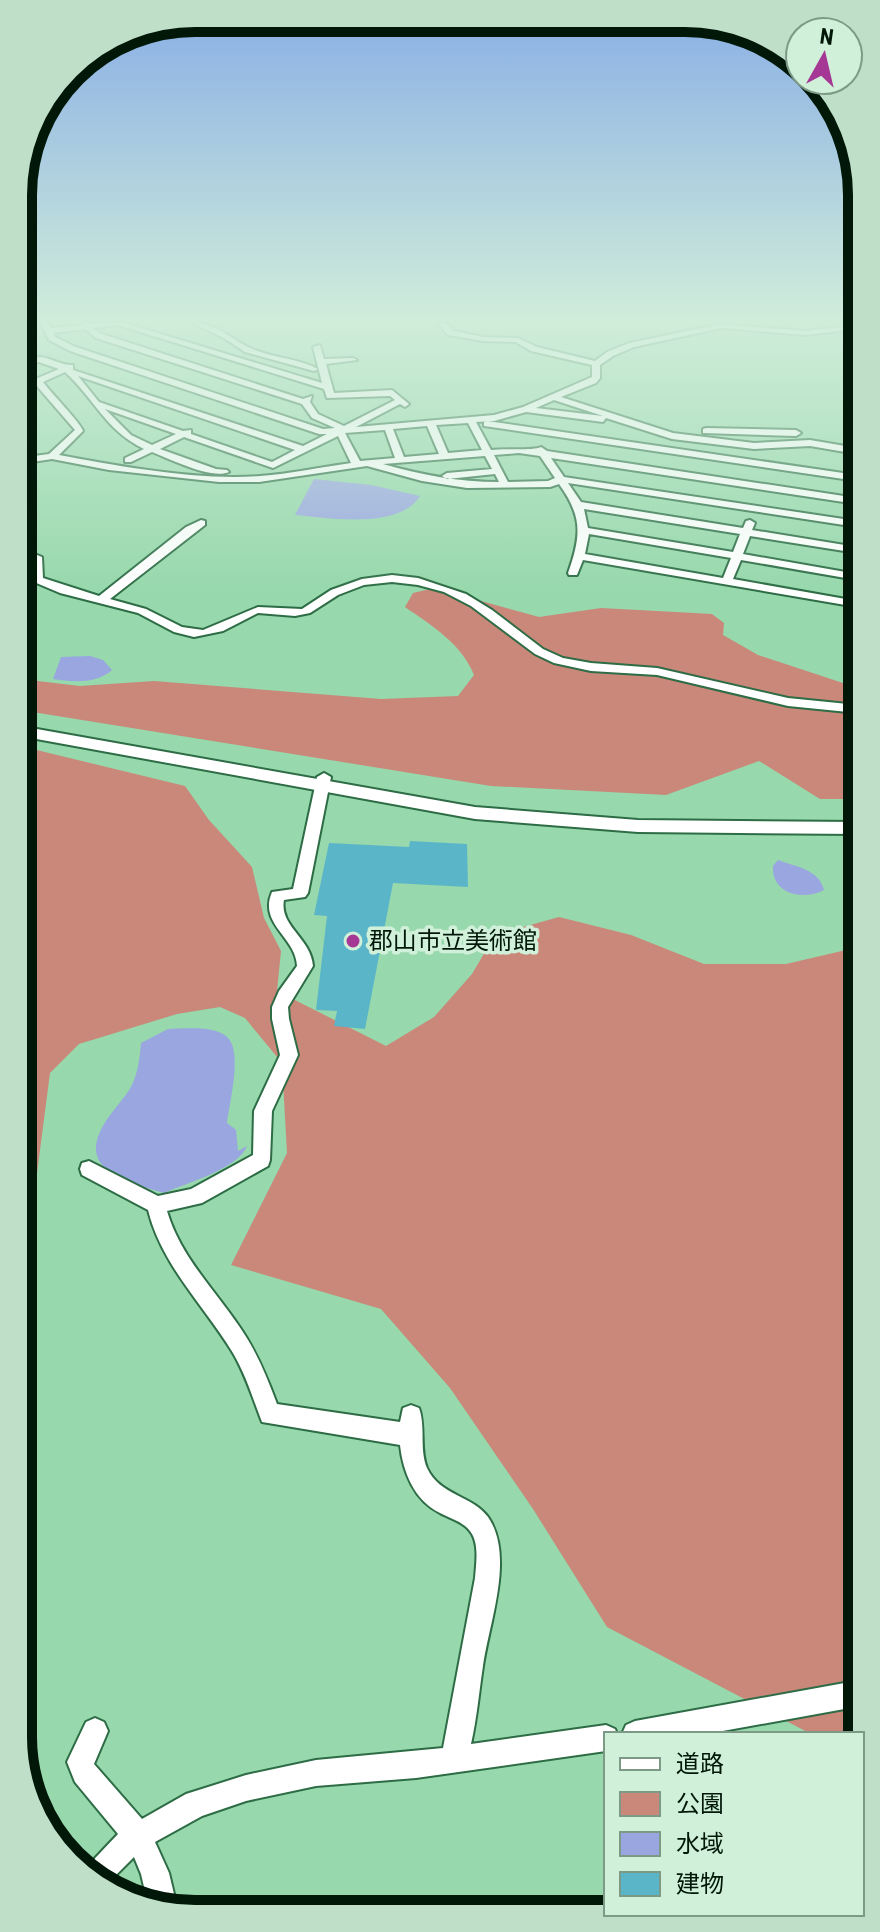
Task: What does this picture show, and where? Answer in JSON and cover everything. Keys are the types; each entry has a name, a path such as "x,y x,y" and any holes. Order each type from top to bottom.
{"street":[{"path":"52,456 79,431 79,427 64,413"},
{"path":"105,413 127,437 215,472 257,471 339,432 359,427 389,429 472,422 509,413"},
{"path":"136,413 273,465"},
{"path":"196,413 301,449"},
{"path":"203,424 226,413"},
{"path":"265,413 322,432 339,432 361,463 422,478 467,485 550,484 561,479 848,523"},
{"path":"313,413 340,426 339,432"},
{"path":"356,413 359,427"},
{"path":"359,427 381,413"},
{"path":"562,413 622,420"},
{"path":"604,413 672,436 736,445 810,443 848,449"},
{"path":"629,413 697,430 796,433"},
{"path":"613,442 622,420"},
{"path":"472,422 848,477"},
{"path":"472,422 505,485"},
{"path":"431,425 444,456"},
{"path":"389,429 400,460"},
{"path":"531,430 543,454 585,515 573,573"},
{"path":"128,460 188,432"},
{"path":"727,581 748,532 777,446"},
{"path":"32,459 52,456 109,467 219,479 259,479 361,463 519,450 848,500"},
{"path":"422,478 498,471"},
{"path":"580,505 848,549"},
{"path":"100,601 201,523"},
{"path":"584,530 848,575"},
{"path":"32,556 38,559 38,580 74,596 140,611 177,631 196,634 232,624 255,610 302,612 347,587 375,580 401,579 448,588 467,597 542,654 568,663 597,668 626,667 726,691 848,709"},
{"path":"578,556 848,602"},
{"path":"32,724 475,813 575,823 848,828"},
{"path":"32,733 323,783 435,797 582,812 848,818"},
{"path":"89,1169 156,1205 195,1197 261,1160 263,1110 285,1070 289,1052 281,1028 282,999 301,977 305,966 304,953 276,918 274,906 277,896 300,893 323,783"},
{"path":"156,1205 160,1226 171,1245 211,1308 241,1347 270,1414 410,1426 410,1452 421,1484 443,1502 467,1512 480,1526 486,1539 486,1575 463,1724 454,1757"},
{"path":"646,1732 848,1695"},
{"path":"95,1731 80,1762 84,1773 139,1837 155,1873 161,1896"},
{"path":"102,1870 139,1837 196,1804 246,1788 316,1773 416,1765 454,1757 604,1738"}],"green space":[{"path":"434,588 539,617 601,608 712,614 724,623 723,635 758,655 848,685 848,799 820,799 759,761 666,795 491,786 32,712 32,680 80,686 154,681 381,699 458,696 474,675 462,654 445,636 405,607 413,593"},
{"path":"32,749 185,786 209,820 252,867 264,918 281,951 277,991 386,1046 434,1017 472,974 495,935 559,917 631,935 704,964 786,964 848,950 848,1732 807,1732 607,1627 533,1509 450,1388 381,1309 231,1265 287,1153 282,1063 245,1018 220,1007 177,1014 79,1044 50,1073 36,1181 32,1184 32,814 37,813 32,811"}],"water":[{"path":"314,479 371,485 420,496 410,507 380,518 295,515"},
{"path":"90,656 103,660 112,670 92,680 53,679 61,657"},
{"path":"778,860 812,873 824,890 798,895 783,889 774,876 773,866"},
{"path":"168,1029 213,1030 226,1036 231,1043 235,1064 227,1123 236,1130 238,1151 247,1146 242,1154 223,1168 164,1193 136,1185 111,1173 97,1154 97,1141 106,1121 132,1085 141,1043"}],"building":[{"name":"郡山市立美術館","path":"410,841 467,844 468,887 393,883 365,1029 334,1026 337,1011 316,1010 327,916 314,915 329,843 409,847"}],"place":[{"name":"郡山市立美術館","path":"353,941"}]}
